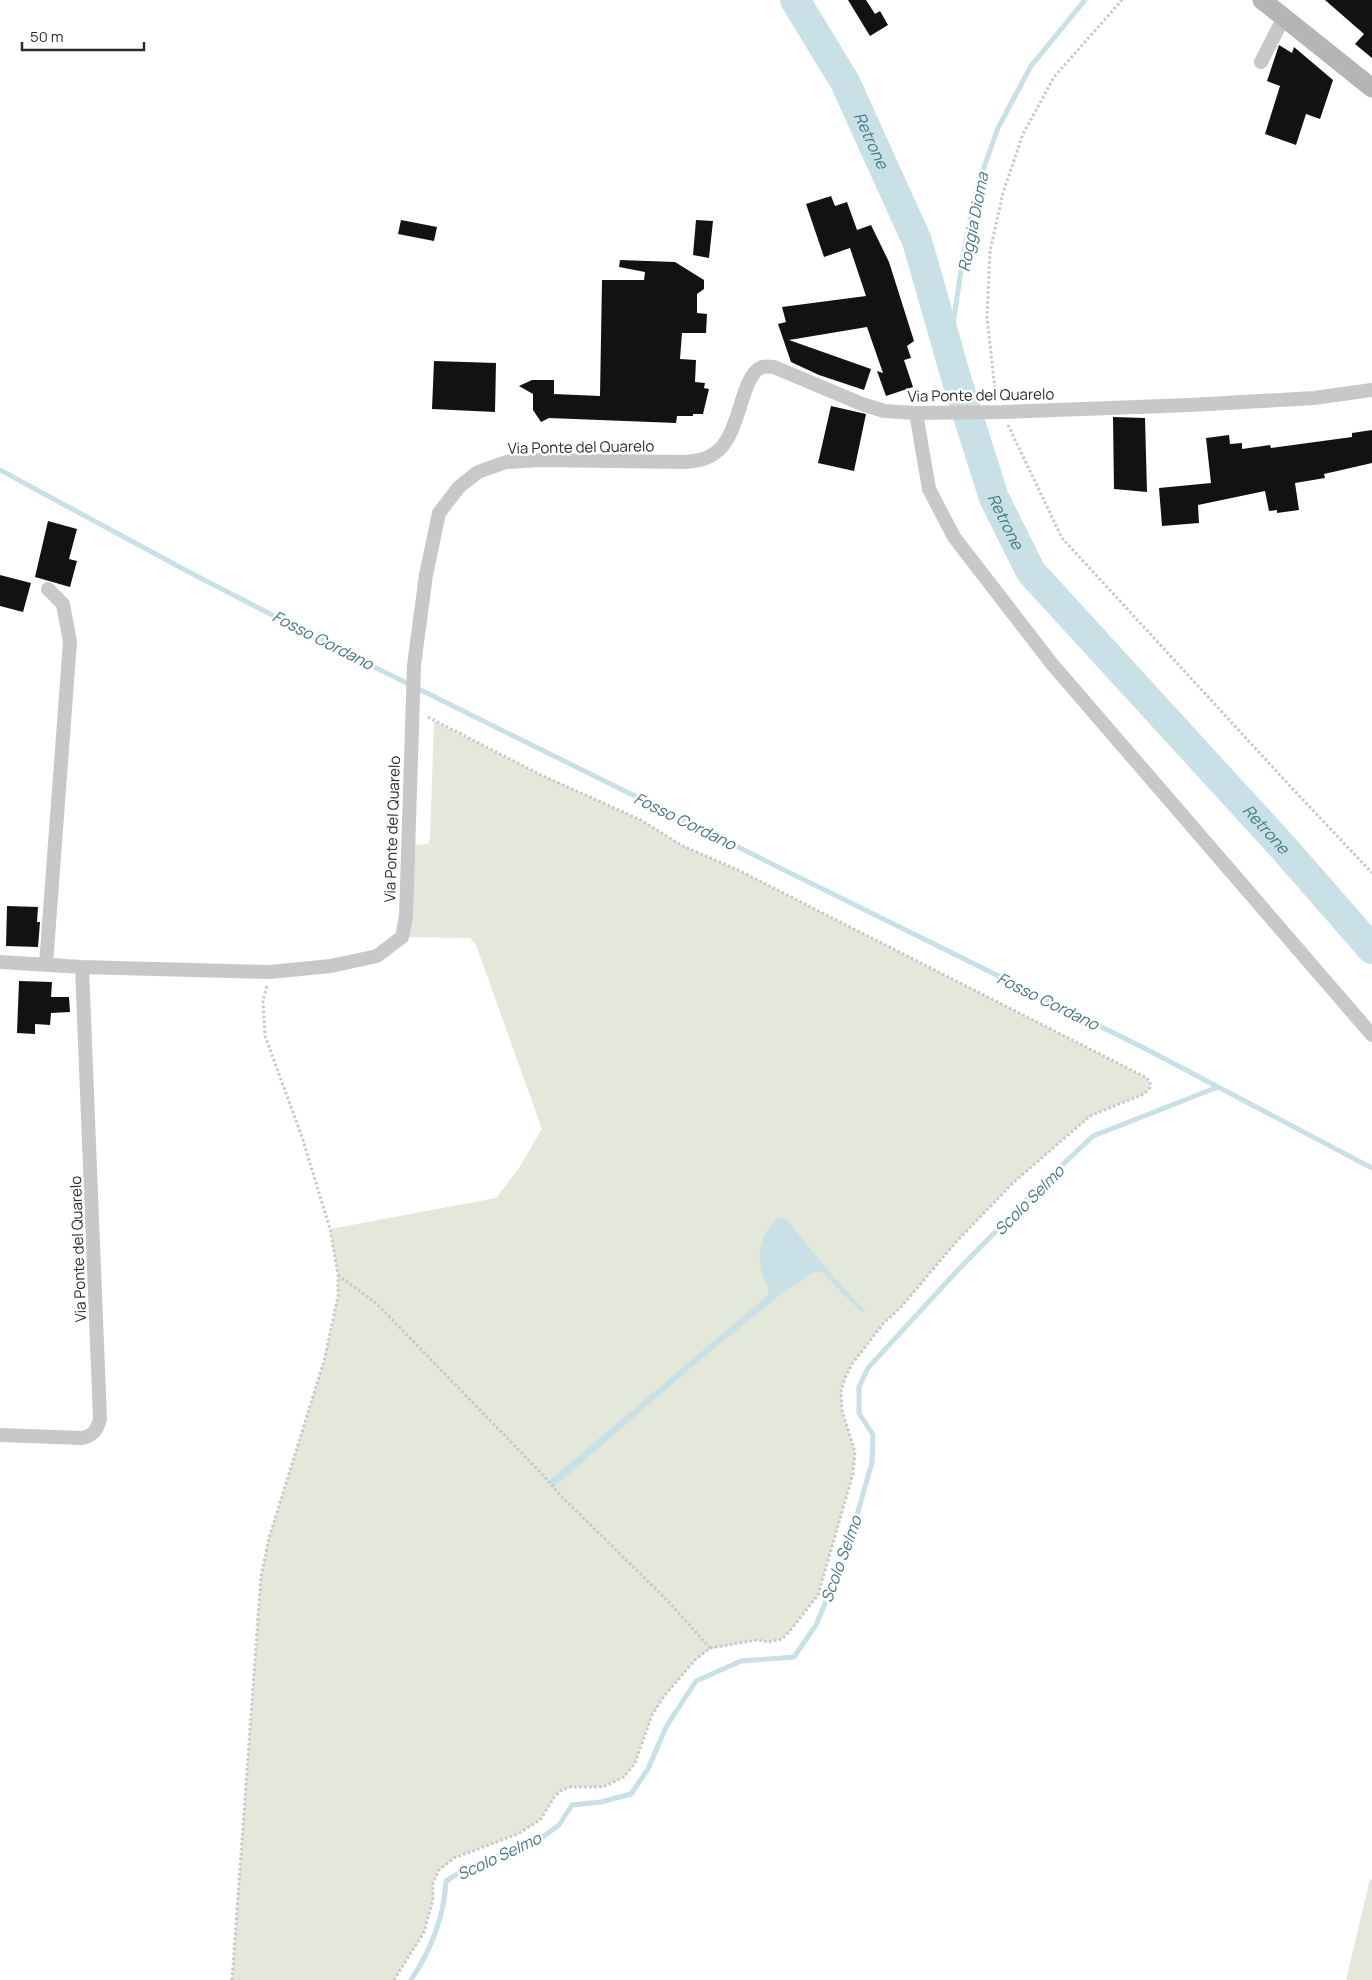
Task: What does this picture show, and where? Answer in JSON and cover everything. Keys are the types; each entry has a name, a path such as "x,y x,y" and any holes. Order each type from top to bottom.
{"main road":[{"path":"1262,0 1372,88"}],"street":[{"path":"1261,62 1284,18"},
{"name":"Via Ponte del Quarelo","path":"0,962 82,968 270,972 331,966 377,956 402,937 406,916 414,664 426,576 439,513 459,487 478,472 506,462 540,460 685,462 702,460 716,453 727,441 751,376 763,367 774,367 862,404 884,411 916,413 1190,405 1314,398 1372,390"},
{"path":"916,413 929,489 954,537 1052,664 1372,1036"},
{"path":"46,964 70,642 63,604 48,589"},
{"name":"Via Ponte del Quarelo","path":"0,1435 82,1438 91,1435 97,1430 100,1419 82,968"}],"path":[{"path":"1122,0 1054,77 1023,134 1003,193 990,252 987,317 997,412 1062,538 1372,873"},
{"path":"394,1980 424,1932 433,1900 433,1883 439,1870 454,1858 518,1834 540,1820 555,1796 562,1790 570,1787 602,1786 624,1777 635,1763 652,1715 665,1695 695,1660 710,1648 757,1640 770,1642 782,1639 818,1595 855,1463 855,1452 842,1410 841,1391 852,1364 956,1242 1014,1182 1090,1116 1144,1094 1150,1088 1147,1078 740,871 681,845 641,820 541,775 434,721 413,703"},
{"path":"232,1980 261,1576 269,1538 324,1361 338,1296 338,1275 330,1229 302,1137 265,1036 263,1001 270,972"},
{"path":"338,1275 377,1304 543,1475 559,1494 667,1600 710,1648"}],"shaded area":[{"path":"434,721 541,775 641,820 681,845 740,871 1147,1078 1150,1088 1144,1094 1090,1116 1014,1182 956,1242 902,1306 883,1324 852,1364 841,1391 842,1410 855,1452 853,1474 818,1595 782,1639 769,1642 757,1640 710,1649 695,1660 665,1695 652,1715 635,1763 624,1777 603,1787 570,1787 562,1790 555,1796 540,1820 518,1834 454,1858 439,1870 433,1883 433,1900 424,1932 394,1980 232,1980 261,1576 269,1538 324,1361 338,1296 338,1275 330,1229 496,1198 519,1168 542,1129 476,945 470,938 402,937 407,845 428,844 430,838"},
{"path":"1370,1879 1372,1880 1372,1980 1346,1980"}],"water":[{"path":"781,1218 788,1221 865,1313 858,1309 822,1272 812,1273 776,1298 693,1366 554,1487 549,1481 768,1295 761,1268 761,1243 775,1221"}],"building":[{"path":"848,0 866,0 875,14 880,11 888,25 870,36"},
{"path":"1325,0 1372,0 1372,58 1355,44 1364,34"},
{"path":"1279,45 1292,53 1294,47 1333,80 1320,119 1306,114 1296,145 1265,134 1280,86 1267,81"},
{"path":"831,196 835,206 847,202 857,230 871,225 889,262 914,341 907,346 911,358 904,360 913,387 886,396 877,371 883,373 867,327 789,340 871,369 864,390 819,375 791,362 778,324 786,322 782,307 866,296 850,248 824,257 806,204"},
{"path":"401,220 437,227 434,241 398,234"},
{"path":"696,220 713,221 709,258 693,255"},
{"path":"620,260 675,262 704,280 704,289 697,294 697,313 707,314 706,333 682,333 680,359 696,360 695,382 705,383 704,388 709,389 703,414 677,416 676,423 549,418 541,422 533,410 533,394 519,386 532,380 554,380 554,394 600,396 602,280 644,280 645,272 619,267"},
{"path":"434,361 496,363 495,412 432,409"},
{"path":"831,406 866,414 854,471 818,463"},
{"path":"1113,417 1145,418 1147,492 1114,489"},
{"path":"1372,430 1372,463 1324,474 1325,478 1295,483 1299,510 1277,513 1277,510 1269,511 1265,491 1198,505 1199,523 1162,526 1159,488 1211,483 1206,438 1229,435 1230,444 1242,443 1242,449 1270,445 1271,448 1352,437 1352,433"},
{"path":"48,521 77,529 69,559 77,561 70,587 35,577"},
{"path":"0,575 31,583 23,612 0,606"},
{"path":"7,906 38,907 37,922 40,922 38,947 6,946"},
{"path":"19,981 52,982 51,997 69,997 70,1012 51,1013 50,1025 35,1024 35,1034 17,1033"}],"waterway":[{"name":"Retrone","path":"795,0 845,82 917,241 957,381 994,498 1031,572 1280,844 1372,949"},
{"name":"Roggia Dioma","path":"949,353 963,256 977,187 998,128 1031,66 1085,0"},
{"name":"Fosso Cordano","path":"0,470 185,570 342,651 1148,1050 1372,1168"},
{"name":"Scolo Selmo","path":"411,1980 425,1957 435,1933 445,1895 446,1881 471,1866 536,1842 559,1825 572,1805 601,1802 631,1794 648,1769 666,1727 696,1681 741,1661 794,1657 816,1625 846,1554 872,1462 873,1435 859,1413 859,1387 868,1368 956,1272 1042,1184 1093,1136 1218,1087"}]}
